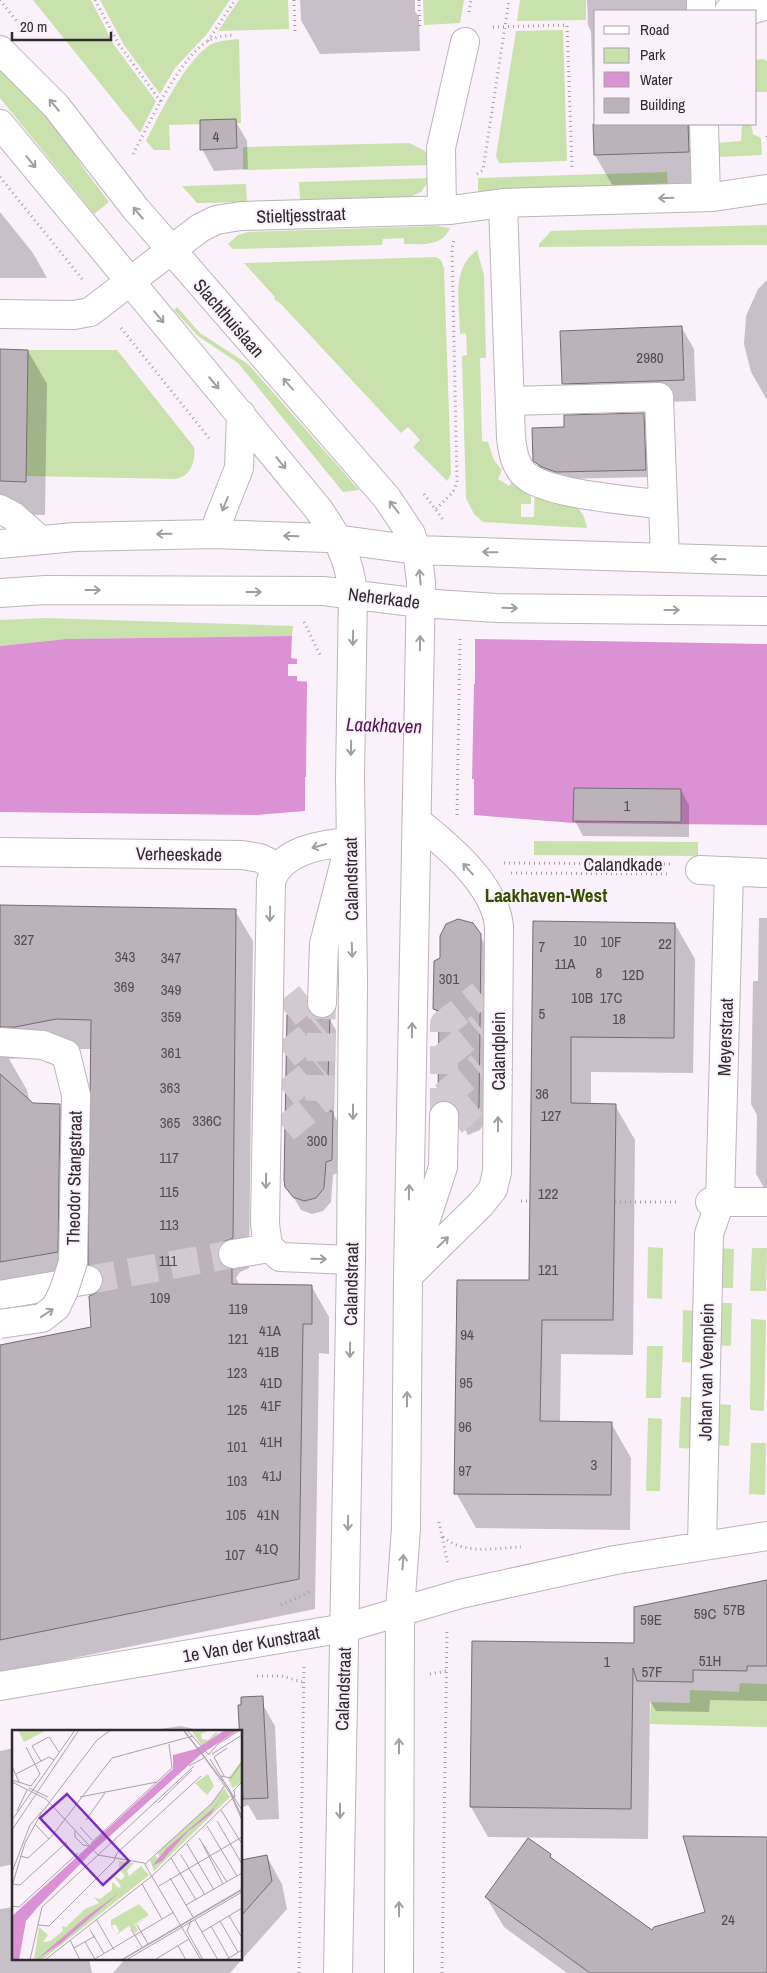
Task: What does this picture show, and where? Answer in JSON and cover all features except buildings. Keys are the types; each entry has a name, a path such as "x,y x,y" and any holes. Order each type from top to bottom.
{"main road":[{"path":"751,10 767,5"},
{"path":"442,210 442,148 475,35"},
{"name":"Slachthuislaan","path":"0,50 56,106 121,192 390,503 405,524 416,550 421,603"},
{"path":"0,124 319,510 339,540 350,566 354,594"},
{"path":"704,125 706,197"},
{"name":"Stieltjesstraat","path":"0,314 82,314 97,308 205,224 230,217 442,210 503,203 706,197 767,189"},
{"path":"503,203 510,401 513,455 516,462 526,476 566,491 663,505"},
{"path":"510,401 659,397 665,558"},
{"path":"213,534 239,468 241,414"},
{"path":"0,509 13,516 40,540"},
{"path":"0,544 112,536 213,534 307,537 416,550 767,561"},
{"name":"Neherkade","path":"0,592 45,590 307,591 354,594 461,606 767,611"},
{"name":"Calandstraat","path":"338,1973 352,1260 353,982 350,778 354,594"},
{"path":"399,1973 400,1610 404,1546 421,603"},
{"name":"Calandplein","path":"408,1276 476,1210 493,1188 497,1172 489,1076 490,1003 499,926 495,905 462,863 445,845 418,822"},
{"path":"318,995 324,944 350,842 326,844 284,861 278,867 270,885 278,1022 276,1136 265,1224 270,1248 276,1255 286,1259 352,1260"},
{"name":"Verheeskade","path":"0,852 242,855 260,858 278,867"},
{"path":"688,867 729,872 767,873"},
{"name":"Meyerstraat","path":"715,1202 729,872"},
{"name":"Theodor Stangstraat","path":"0,1042 43,1044 66,1054 76,1095 73,1262 64,1290 56,1307 42,1318 0,1324"},
{"path":"0,1053 35,1050 52,1054 63,1062 70,1076 78,1281 0,1295"},
{"path":"408,1276 443,1167 447,1123"},
{"path":"715,1202 767,1202"},
{"name":"Johan van Veenplein","path":"702,1545 709,1234 715,1202"},
{"path":"232,1254 270,1248"},
{"name":"1e Van der Kunstraat","path":"0,1686 345,1628 450,1596 615,1560 767,1536"}],"path":[{"path":"95,0 118,43 161,102"},
{"path":"130,161 161,102 193,55 207,41 235,0"},
{"path":"294,0 295,33"},
{"path":"419,0 420,30"},
{"path":"483,170 509,0"},
{"path":"475,35 505,27 567,25 572,168"},
{"path":"207,41 235,35"},
{"path":"436,509 453,492 457,482 452,248"},
{"path":"457,781 461,606"},
{"name":"Calandkade","path":"498,863 688,867"},
{"name":"Calandkade","path":"506,873 674,874"},
{"path":"615,1202 715,1202"},
{"path":"438,1514 447,1555 450,1596 444,1774 442,1973"},
{"path":"404,1546 442,1536"},
{"path":"442,1536 454,1546 472,1549 529,1546"},
{"path":"299,1973 302,1678 309,1634"}],"green space":[{"path":"33,0 91,0 114,45 156,101 140,133"},
{"path":"100,0 230,0 206,35 175,68 160,94 124,45"},
{"path":"239,0 288,0 289,29 218,31"},
{"path":"423,0 464,0 460,23 424,25"},
{"path":"520,0 586,0 586,20 517,21"},
{"path":"563,30 567,161 499,163 496,156 516,31"},
{"path":"239,39 241,123 169,125 170,150 154,150 146,141 174,88 193,61 212,44"},
{"path":"763,59 767,61 767,92 757,92 757,60"},
{"path":"0,63 58,125 82,166 109,202 94,214 0,98"},
{"path":"742,125 751,125 753,134 761,138 762,155 719,157 718,143 741,141"},
{"path":"409,143 425,151 432,165 243,170 243,147"},
{"path":"667,172 668,189 478,195 478,178"},
{"path":"431,178 421,192 410,197 300,200 299,182"},
{"path":"246,184 247,202 197,203 182,186"},
{"path":"767,225 767,245 539,247 539,244 551,231"},
{"path":"437,226 450,228 442,239 424,244 404,244 404,238 383,239 382,245 233,249 228,244 238,235 248,232"},
{"path":"477,250 484,275 486,358 480,358 482,441 488,442 494,460 502,470 498,479 509,486 514,478 531,485 531,504 521,504 521,517 534,517 535,486 560,496 575,505 585,519 587,528 483,522 474,514 466,498 462,356 467,355 466,333 460,334 458,288 463,267"},
{"path":"436,257 441,260 444,268 451,474 447,481 413,447 420,440 408,427 401,433 281,304 274,299 275,297 244,263"},
{"path":"177,307 200,333 248,364 359,490 343,492 238,363 198,336 174,310"},
{"path":"28,350 117,350 194,447 193,462 189,471 176,479 26,476"},
{"path":"45,618 293,626 292,636 66,639 0,646 0,620"},
{"path":"534,841 698,842 698,856 534,855"},
{"path":"648,1247 663,1248 662,1299 647,1298"},
{"path":"719,1248 734,1249 733,1288 718,1288"},
{"path":"752,1248 767,1248 766,1291 750,1291"},
{"path":"717,1303 732,1303 731,1346 716,1345"},
{"path":"683,1310 699,1311 697,1363 682,1362"},
{"path":"751,1319 766,1320 764,1411 750,1410"},
{"path":"647,1346 663,1346 661,1398 646,1398"},
{"path":"681,1397 696,1397 695,1449 679,1448"},
{"path":"716,1404 731,1405 729,1446 715,1445"},
{"path":"648,1418 662,1419 660,1491 646,1491"},
{"path":"751,1443 766,1443 765,1495 749,1494"},
{"path":"740,1683 767,1684 767,1727 650,1724 651,1702 690,1703 690,1690 739,1692"}],"water":[{"name":"Laakhaven","path":"292,636 291,658 297,659 297,664 288,664 288,676 297,676 297,681 473,685 475,684 475,639 767,644 767,825 573,823 474,815 474,779 305,777 305,811 256,815 0,812 0,646 66,639"}],"pier":[{"path":"307,681 474,684 472,780 306,778"}],"tunnel":[{"path":"444,1116 444,1024 481,994"},
{"path":"287,1014 308,997"},
{"path":"285,1129 319,1101 322,1003"},
{"path":"286,1055 321,1026"},
{"path":"444,1057 480,1027"},
{"path":"286,1094 320,1066"},
{"path":"444,1096 480,1066"},
{"path":"453,1122 479,1100"},
{"path":"88,1280 233,1254"}],"district":[{"name":"Laakhaven-West","path":"546,895"}]}
